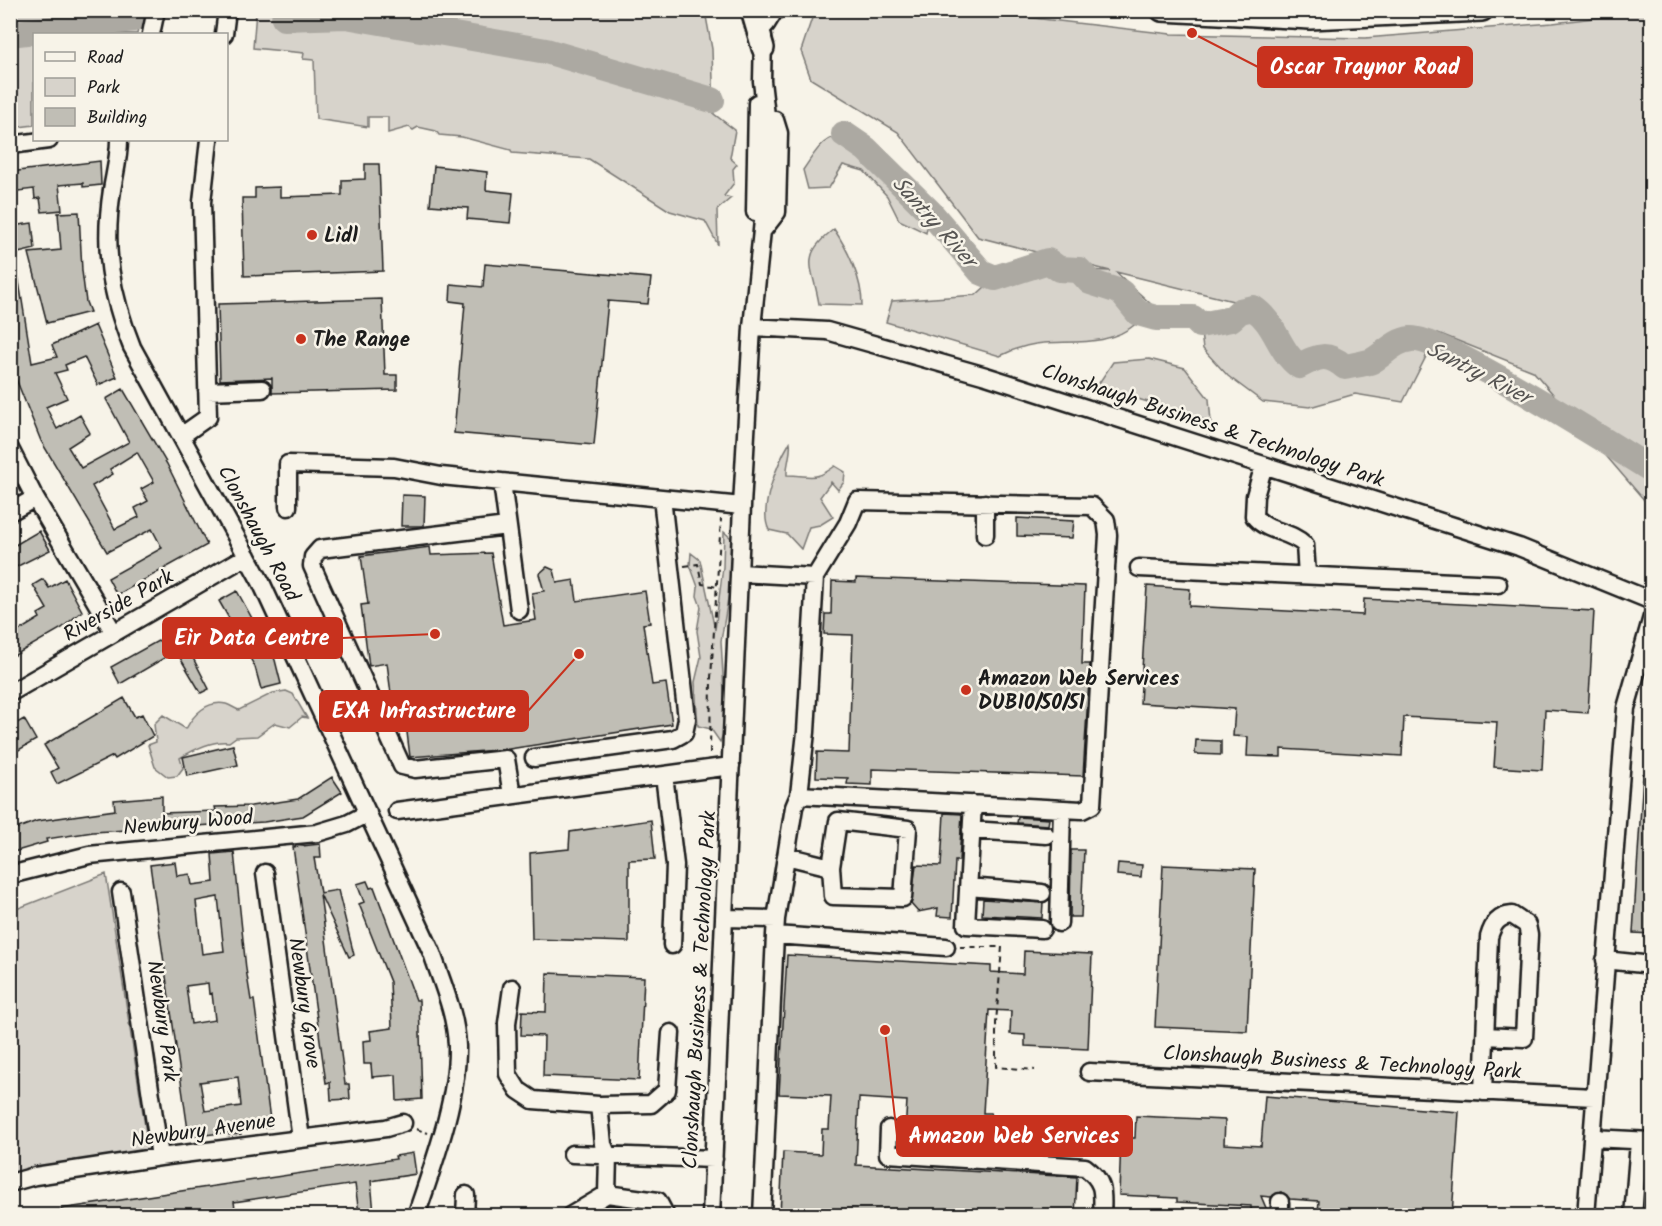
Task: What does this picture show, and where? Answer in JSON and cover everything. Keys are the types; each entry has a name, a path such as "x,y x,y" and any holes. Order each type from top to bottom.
{"main road":[{"path":"1162,10 1310,18 1378,13 1482,10"},
{"path":"763,14 763,48"}],"street":[{"path":"151,33 156,10"},
{"path":"224,33 227,10"},
{"name":"Clonshaugh Business & Technology Park","path":"711,1215 742,506 752,327 761,233 753,205 755,112 762,81 763,48"},
{"name":"Clonshaugh Business & Technology Park","path":"761,233 777,212 779,134 762,81"},
{"path":"10,145 41,141"},
{"name":"Clonshaugh Road","path":"119,141 109,224 109,271 116,307 132,347 247,555 432,953 452,1011 457,1046 453,1083 441,1137 416,1215"},
{"path":"181,436 208,417 202,202 208,141"},
{"name":"Clonshaugh Business & Technology Park","path":"752,327 827,331 986,376 1519,547 1652,601"},
{"path":"207,391 262,389"},
{"path":"10,449 35,498 114,633"},
{"path":"288,507 288,464 394,467 441,476 742,506"},
{"path":"1264,465 1256,496 1254,516 1262,526 1297,537 1305,545 1307,575"},
{"path":"502,482 519,610"},
{"path":"10,512 35,498"},
{"path":"534,758 673,740 684,733 687,719 662,498"},
{"path":"762,1215 775,927 794,807 799,795 806,732 815,577 848,523 857,501 1092,506 1106,520 1108,535 1092,805 1082,810 799,795"},
{"path":"985,503 985,535"},
{"path":"507,526 320,549 313,557 312,566 402,766 415,769 506,759 512,795"},
{"name":"Riverside Park","path":"10,693 247,555"},
{"path":"1139,568 1498,584"},
{"path":"739,573 815,577"},
{"path":"1586,1215 1626,708 1652,617"},
{"path":"397,811 731,766"},
{"path":"664,775 675,865 672,945"},
{"path":"973,804 966,925 1042,929"},
{"path":"1059,923 1062,809"},
{"name":"Newbury Wood","path":"10,875 38,866 99,854 317,833 347,824 368,813"},
{"path":"838,821 908,829 903,898 833,896 831,867 838,821"},
{"path":"971,830 1046,835"},
{"path":"786,856 831,867"},
{"name":"Newbury Grove","path":"265,873 301,1139"},
{"path":"968,888 1042,893"},
{"name":"Newbury Park","path":"121,892 160,1157"},
{"path":"1483,1092 1485,1036 1489,938 1497,921 1503,915 1512,915 1527,925 1529,935 1524,1038 1485,1036"},
{"path":"724,918 775,927 946,947"},
{"path":"1605,960 1652,965"},
{"path":"512,988 507,1023 508,1074 519,1090 533,1100 599,1105 651,1104 667,1090 671,1033"},
{"name":"Clonshaugh Business & Technology Park","path":"1089,1072 1594,1097"},
{"path":"599,1105 603,1144 608,1156 607,1194"},
{"name":"Newbury Avenue","path":"10,1183 34,1176 160,1157 386,1128 403,1123"},
{"path":"889,1129 888,1154 1086,1167 1097,1176 1103,1192 1102,1215"},
{"path":"1592,1138 1645,1142 1633,1215"},
{"path":"572,1155 714,1160"},
{"path":"570,1215 607,1194 658,1201 666,1215"},
{"path":"465,1215 466,1195"}],"path":[{"path":"710,770 711,678 722,504"},
{"path":"670,568 698,564 702,584 717,586"},
{"path":"946,947 1002,947 996,1023 996,1067 1035,1070"},
{"path":"403,1123 441,1137"}],"green space":[{"path":"11,10 142,11 137,33 33,33 33,125 11,128"},
{"path":"256,11 705,11 712,49 714,114 735,130 730,158 737,164 733,169 734,183 724,196 731,198 717,210 718,245 705,221 670,211 589,159 512,153 511,150 462,137 439,135 436,131 418,127 413,130 409,127 388,133 388,117 368,117 368,127 316,119 314,60 303,59 304,53 253,48"},
{"path":"828,11 972,11 1171,34 1365,38 1553,23 1651,11 1651,508 1533,371 1438,333 1403,402 1355,394 1310,407 1263,402 1228,376 1203,349 1200,325 1215,315 1223,313 1263,315 1249,305 1116,272 1151,304 1137,323 1116,336 1104,339 1032,344 1000,356 886,322 892,301 976,295 995,278 1048,261 1059,269 1110,271 978,237 898,132 811,79 801,51 812,18"},
{"path":"847,132 881,149 892,176 930,212 926,233 899,220 887,196 864,171 843,165 829,188 808,189 803,170 813,155 825,141"},
{"path":"834,229 853,265 860,285 862,305 819,304 812,271 812,255 816,247"},
{"path":"1149,359 1185,368 1209,399 1211,422 1097,386 1113,362"},
{"path":"790,442 787,475 817,476 835,466 845,472 844,482 838,490 831,482 820,497 833,517 820,525 809,527 801,549 787,534 769,530 766,521 771,486"},
{"path":"724,532 731,538 735,556 721,641 726,726 720,742 711,729 698,726 695,682 701,657 697,631 701,607 697,596 698,587 690,565 691,553 700,560 715,630 723,567"},
{"path":"286,691 293,694 307,718 302,717 290,727 275,723 257,736 236,737 229,742 210,744 197,749 180,758 183,768 177,776 168,777 155,767 148,745 156,742 154,724 163,715 186,729 197,714 207,706 219,703 239,710 273,693"},
{"path":"106,874 149,1152 11,1175 11,911"}],"building":[{"path":"100,161 101,185 83,187 83,183 59,185 62,210 42,212 40,198 35,199 34,189 10,192 10,172"},
{"name":"Lidl","path":"365,164 379,164 383,271 244,276 242,198 255,198 255,188 280,187 280,197 342,195 342,180 365,179"},
{"path":"434,166 487,172 486,190 513,193 510,223 467,219 468,208 430,205"},
{"path":"79,212 82,271 86,302 90,312 47,323 29,253 61,250 58,213"},
{"path":"32,223 35,249 10,255 12,226"},
{"path":"485,264 651,278 648,304 608,301 594,445 454,433 465,303 450,301 451,284 483,287"},
{"path":"10,269 17,269 32,363 57,357 52,345 95,325 117,377 98,385 84,357 65,365 67,370 55,373 67,398 46,407 57,429 80,415 90,433 68,447 81,468 129,442 106,399 123,389 167,464 207,545 117,595 108,578 162,548 152,529 107,552 41,441 14,374 10,352","holes":["137,452 154,482 141,489 148,501 135,508 139,517 115,529 92,486 113,474 110,469"]},
{"name":"The Range","path":"382,299 385,375 397,375 397,390 272,393 272,378 220,380 218,304"},
{"path":"402,495 425,496 424,526 401,526"},
{"path":"1017,518 1074,521 1072,538 1017,536"},
{"path":"39,531 50,550 10,570 10,548"},
{"path":"430,547 431,555 491,553 503,625 536,620 532,593 544,591 539,574 547,567 554,570 557,583 574,580 577,601 645,591 650,623 643,624 652,685 666,683 672,724 509,749 410,757 406,724 395,724 387,663 369,666 361,605 368,604 361,556"},
{"name":"Amazon Web Services DUB10/50/51","path":"856,578 1085,586 1082,664 1090,664 1083,776 872,769 872,785 847,784 848,778 816,777 817,752 849,753 853,635 824,634 825,614 831,614 832,581 856,582"},
{"path":"43,579 49,588 65,579 82,611 62,628 10,658 10,636 40,618 38,614 47,609 33,585"},
{"path":"1147,586 1190,589 1189,606 1363,615 1364,599 1594,611 1588,713 1545,710 1542,770 1494,767 1497,722 1404,717 1402,756 1281,749 1281,757 1247,756 1248,737 1233,736 1235,709 1140,703"},
{"path":"237,591 275,660 281,684 261,689 255,667 237,635 231,638 223,624 230,620 219,601"},
{"path":"192,622 208,650 193,658 209,689 201,693 176,651 120,684 111,667"},
{"path":"124,698 135,717 142,714 153,736 115,759 113,756 57,784 51,772 58,768 44,745"},
{"path":"24,719 36,740 10,755 10,727"},
{"path":"1196,740 1221,741 1221,755 1195,754"},
{"path":"233,745 238,765 187,776 183,757"},
{"path":"1643,774 1652,775 1652,934 1633,933"},
{"path":"332,777 342,792 303,816 264,822 93,832 46,839 47,842 10,853 10,831 37,821 115,810 114,800 162,796 162,813 216,811 215,807 251,806 298,799"},
{"path":"944,813 962,814 959,861 955,861 952,917 937,916 938,908 918,912 911,904 916,865 941,866"},
{"path":"1018,817 1049,819 1048,825 1017,823"},
{"path":"651,820 655,859 629,860 629,942 532,939 530,853 569,849 570,832"},
{"path":"320,844 321,858 314,858 320,893 338,890 354,955 349,957 320,894 345,1084 349,1084 350,1099 331,1100 330,1082 326,1083 293,847"},
{"path":"1071,850 1084,850 1081,917 1070,917"},
{"path":"234,852 246,969 251,1000 254,1000 271,1127 240,1130 241,1134 229,1135 229,1132 189,1137 150,865 175,862 177,876 190,874 192,885 214,882 212,854","holes":["218,897 224,951 202,954 196,901","208,983 209,994 212,993 215,1020 191,1024 186,986","238,1077 241,1106 205,1111 200,1082"]},
{"path":"1118,863 1142,865 1141,877 1117,875"},
{"path":"1163,865 1255,869 1247,1031 1155,1027"},
{"path":"367,881 370,888 374,887 416,1000 419,1000 422,1099 397,1101 396,1075 372,1077 371,1064 364,1064 363,1041 371,1040 370,1031 392,1028 390,982 359,904 364,902 357,884"},
{"path":"983,899 1043,903 1042,918 982,915"},
{"path":"1024,951 1092,954 1088,1049 1025,1046 1025,1035 1010,1034 1011,1011 989,1010 983,1113 991,1113 989,1142 905,1133 907,1101 859,1098 856,1165 1077,1177 1075,1215 780,1215 783,1152 821,1154 822,1129 829,1129 831,1096 779,1094 787,955 991,966 991,972 1023,974"},
{"path":"547,973 644,977 639,1080 543,1076 544,1036 521,1035 522,1011 546,1012"},
{"path":"1265,1096 1459,1112 1452,1215 1322,1215 1323,1212 1318,1212 1319,1201 1290,1199 1281,1192 1271,1197 1261,1196 1269,1215 1251,1215 1251,1206 1177,1202 1177,1198 1119,1195 1121,1138 1135,1138 1136,1116 1225,1120 1224,1144 1261,1146"},
{"path":"413,1153 416,1174 371,1181 374,1213 359,1213 355,1184 234,1202 236,1215 163,1215 162,1212 136,1215 61,1215 61,1209 396,1159 395,1156"},
{"path":"609,1205 651,1211 654,1215 606,1215 606,1207"}],"waterway":[{"name":"Santry River","path":"284,18 346,16 546,51 712,100"},
{"name":"Santry River","path":"10,34 133,19"},
{"name":"Santry River","path":"844,134 866,149 930,212 981,272 995,278 1048,261 1059,269 1079,270 1090,282 1121,292 1138,313 1156,318 1193,318 1200,325 1231,319 1240,311 1253,308 1267,321 1286,353 1299,366 1318,358 1328,357 1345,367 1372,361 1405,340 1428,343 1456,355 1530,396 1652,470"}],"place":[{"name":"Oscar Traynor Road","path":"1192,33"},
{"name":"Lidl","path":"312,235"},
{"name":"The Range","path":"301,339"},
{"name":"Eir Data Centre","path":"435,634"},
{"name":"EXA Infrastructure","path":"579,654"},
{"name":"Amazon Web Services DUB10/50/51","path":"966,690"},
{"name":"Amazon Web Services","path":"885,1030"}]}
